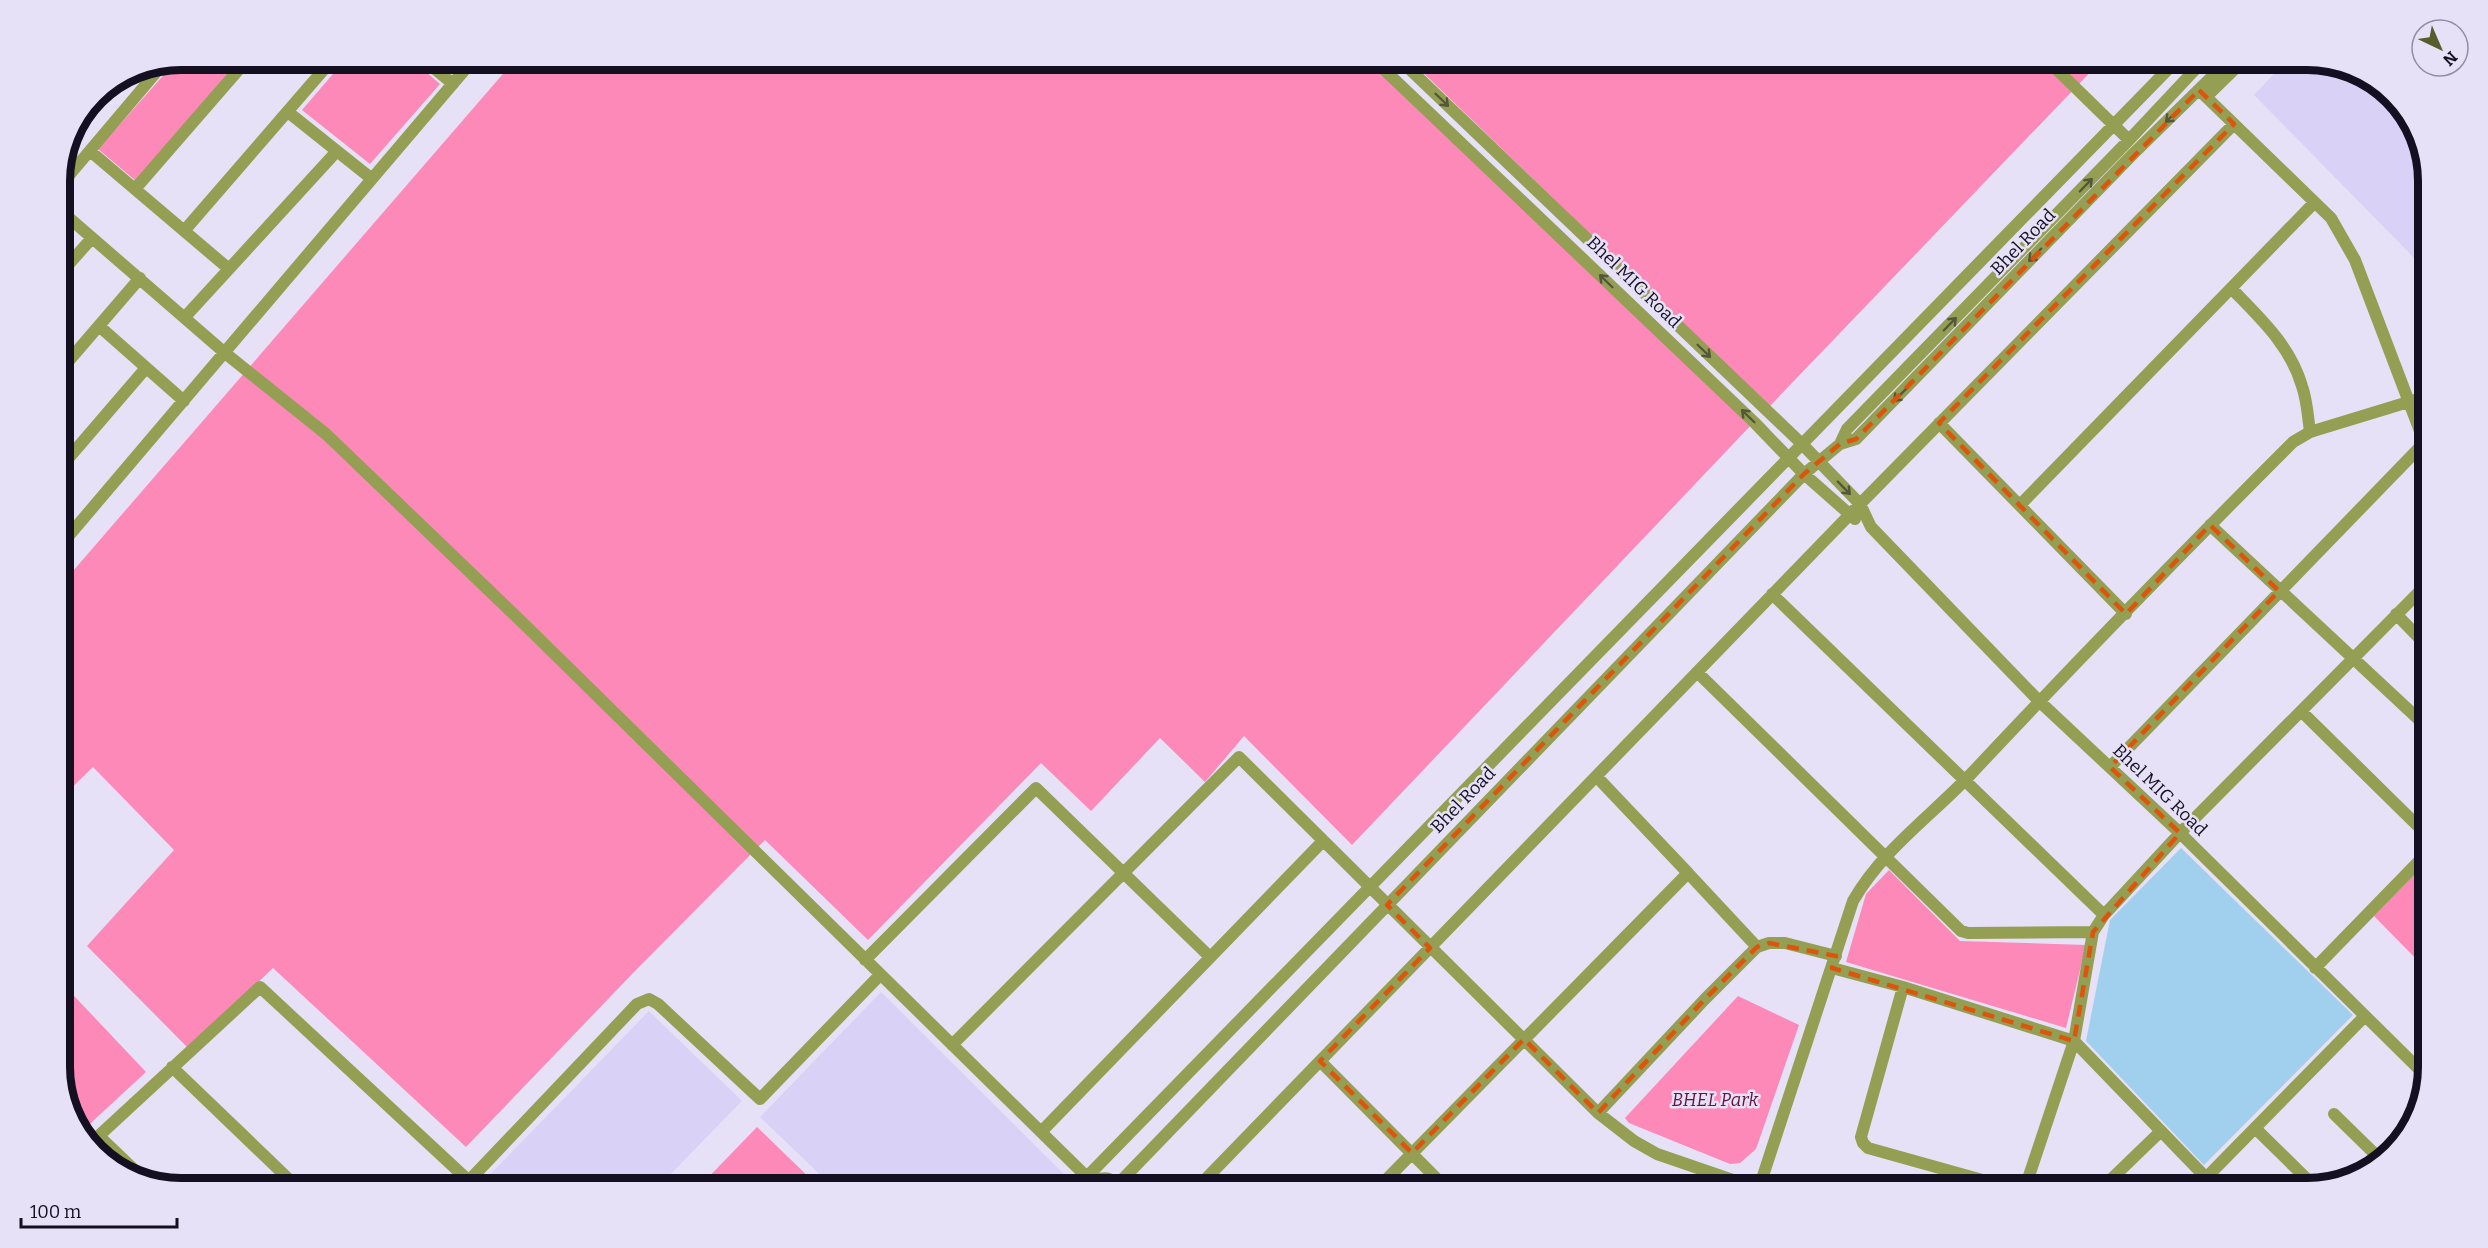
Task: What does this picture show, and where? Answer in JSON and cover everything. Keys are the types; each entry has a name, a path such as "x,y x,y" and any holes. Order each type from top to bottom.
{"street":[{"path":"135,189 238,70"},
{"path":"184,231 324,70"},
{"path":"436,70 453,84"},
{"path":"71,533 465,70"},
{"name":"Bhel MIG Road","path":"1384,70 1789,457 1804,474 1849,516 1871,527"},
{"name":"Bhel MIG Road","path":"1410,70 1802,444 1860,504 1871,527 2039,701 2180,833 2418,1068"},
{"path":"2057,70 2129,140"},
{"path":"1095,1178 1369,887 2167,70"},
{"name":"Bhel Road","path":"1840,444 1847,429 2195,70"},
{"name":"Bhel Road","path":"1127,1178 1387,904 1804,474 1840,444 1856,439 2133,154 2203,94 2221,70"},
{"path":"2232,70 2203,94 2331,218 2355,260 2417,423"},
{"path":"71,173 155,74"},
{"path":"288,112 372,179"},
{"path":"1207,1178 1772,594 2234,124"},
{"path":"90,151 229,269"},
{"path":"185,316 337,151"},
{"path":"2020,504 2314,203"},
{"path":"71,220 225,353 326,434 525,625 1085,1178"},
{"path":"71,262 92,238"},
{"path":"71,358 140,278"},
{"path":"2231,288 2277,336 2292,361 2302,386 2310,432"},
{"path":"99,326 184,401"},
{"path":"71,455 146,368"},
{"path":"1760,1178 1853,901 1866,879 2293,442 2310,432 2417,400"},
{"path":"1939,423 2126,614"},
{"path":"2110,767 2279,591 2417,456"},
{"path":"2210,525 2418,718"},
{"path":"2028,1178 2074,1041 2093,932 2104,915 2180,833 2417,593"},
{"path":"1772,594 2104,915"},
{"path":"2396,614 2418,636"},
{"path":"1697,672 1961,931 1968,933 2093,932"},
{"path":"2301,711 2418,826"},
{"path":"952,1045 1239,757 1598,1113 1634,1141 1658,1154 1728,1178"},
{"path":"1596,776 1757,948"},
{"path":"865,960 1036,788 1210,957"},
{"path":"1041,1132 1323,841"},
{"path":"2315,968 2418,863"},
{"path":"1388,1178 1688,873"},
{"path":"1598,1113 1705,999 1757,948 1769,943 1785,943 1903,987 2074,1041 2206,1178 2365,1016"},
{"path":"472,1178 637,1004 649,999 658,1004 760,1099 880,975"},
{"path":"96,1138 260,987 458,1178"},
{"path":"1903,987 1861,1137 1863,1143 1868,1148 1975,1178"},
{"path":"1320,1061 1436,1178"},
{"path":"172,1067 288,1178"},
{"path":"2334,1114 2375,1154"},
{"path":"2255,1128 2306,1178"},
{"path":"2112,1178 2161,1131"}],"highlighted area":[{"path":"2199,90 2234,124 1939,423 2126,614 2210,525 2279,591 2110,767 2180,833 2093,932 2074,1041 1832,968 1836,956 1769,943 1757,947 1598,1113 1524,1039 1412,1153 1320,1061 1430,948 1387,905 1804,474 1840,444 1856,439"}],"shaded area":[{"path":"2278,70 2321,71 2356,82 2380,98 2390,108 2406,132 2415,160 2417,261 2254,95"},
{"path":"881,992 1068,1178 824,1178 760,1117"},
{"path":"649,1011 742,1101 667,1178 487,1178"}],"green space":[{"path":"230,70 136,181 98,149 167,71"},
{"path":"336,70 424,70 440,84 370,164 302,110"},
{"path":"506,70 1384,70 1754,422 1352,845 1244,736 1205,782 1160,738 1091,811 1041,763 868,940 765,840 466,1147 273,968 189,1049 87,946 174,850 93,767 71,788 71,573"},
{"path":"1420,70 2092,70 1769,407"},
{"path":"1889,870 1960,941 2086,945 2066,1028 1846,962 1866,894"},
{"path":"2418,871 2418,961 2374,916"},
{"path":"71,993 146,1072 88,1126 76,1102 71,1074"},
{"name":"BHEL Park","path":"1738,996 1799,1025 1756,1149 1740,1163 1730,1164 1629,1123 1625,1118"},
{"path":"757,1127 810,1178 708,1178"}],"water":[{"path":"2181,848 2353,1015 2204,1165 2086,1041 2110,920"}]}
